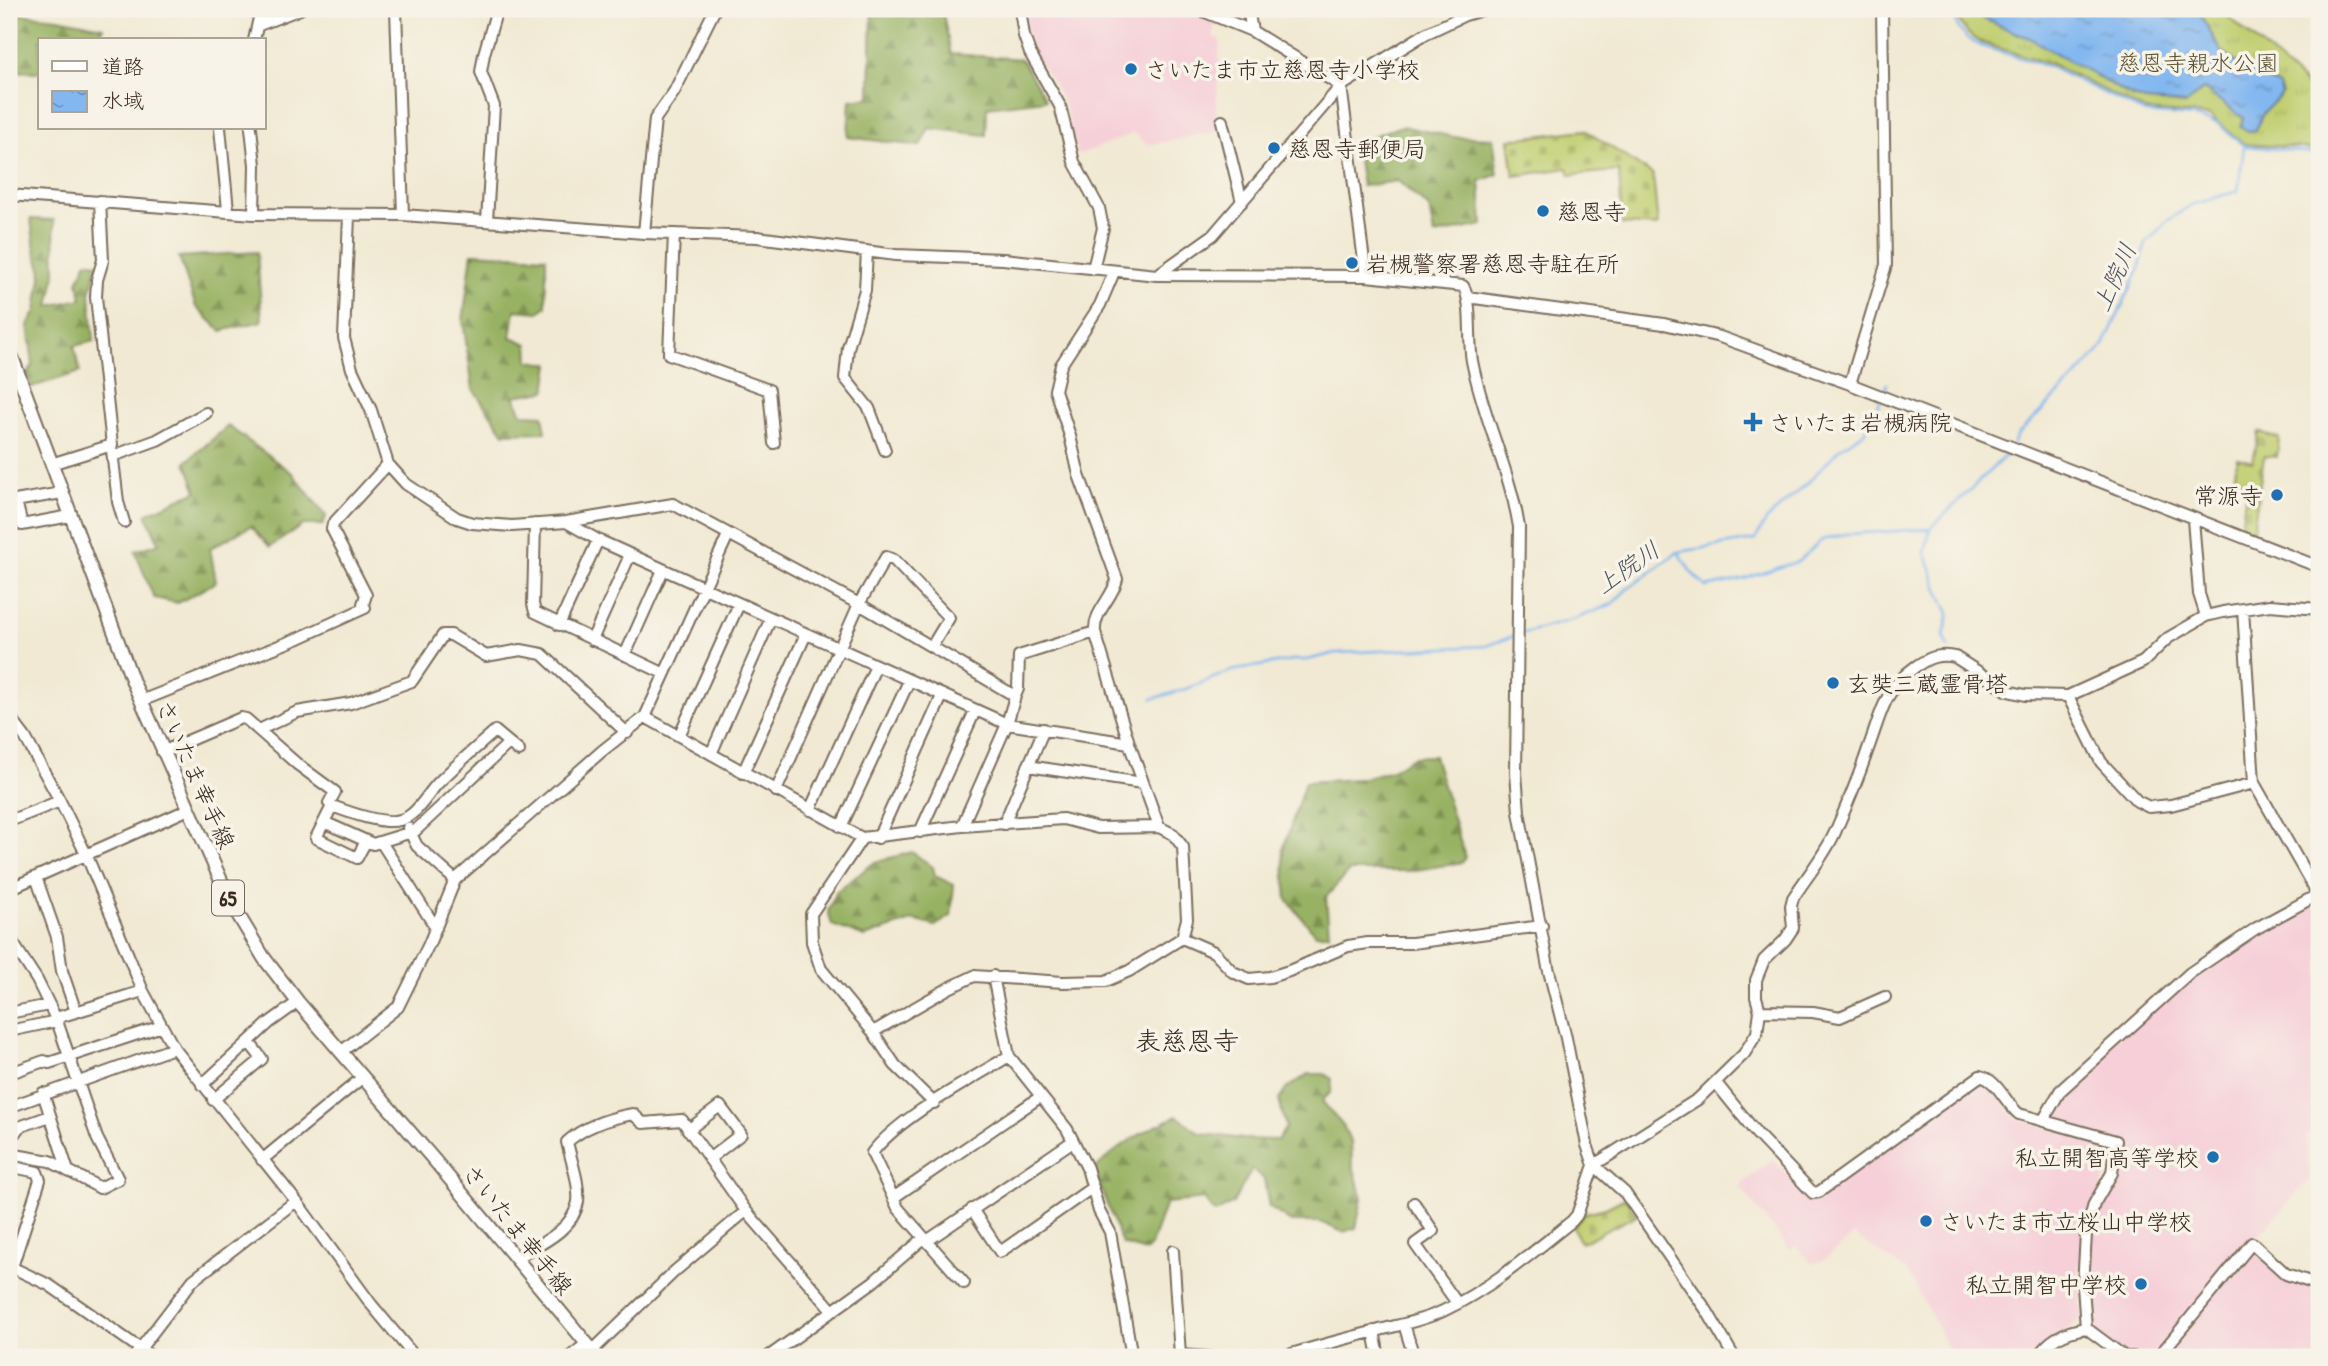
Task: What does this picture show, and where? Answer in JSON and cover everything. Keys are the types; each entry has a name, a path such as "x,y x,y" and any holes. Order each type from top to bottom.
{"main road":[{"name":"さいたま幸手線","path":"9,349 141,701 242,923 268,965 298,1002 592,1351"}],"street":[{"path":"255,38 261,9"},
{"path":"258,25 300,9"},
{"path":"396,9 403,215"},
{"path":"487,221 494,106 481,72 497,9"},
{"path":"644,233 655,119 674,92 715,9"},
{"path":"1020,9 1030,53 1060,106 1074,162 1099,208 1103,228 1093,269"},
{"path":"1198,9 1252,31 1342,86"},
{"path":"1248,9 1252,31"},
{"path":"1157,275 1213,235 1342,86 1425,34 1465,15 1485,9"},
{"path":"1850,384 1886,265 1882,9"},
{"path":"1342,86 1366,276"},
{"path":"1222,121 1242,202"},
{"path":"220,130 228,211"},
{"path":"251,130 255,165 254,214"},
{"path":"9,195 254,214 403,215 644,233 757,237 928,258 1003,259 1157,275 1366,276 1463,286 1467,297 1470,351 1475,377 1514,494 1519,527 1516,772 1519,812 1587,1145 1594,1165 1625,1192 1707,1311 1734,1357"},
{"path":"100,201 103,260 97,280 96,297 118,502 124,522"},
{"path":"349,216 344,338 352,369 371,410 388,464 406,484 457,518 472,523 512,526 566,522 673,504 859,604 1015,696"},
{"path":"674,234 669,354 769,390 774,443"},
{"path":"867,251 865,290 848,348 845,378 869,408 885,450"},
{"path":"1114,272 1100,305 1061,365 1055,390 1079,475 1117,579 1116,586 1097,616 1095,632 1142,783 1159,827"},
{"path":"1467,297 1664,324 1720,337 1850,384 2319,567"},
{"path":"51,464 157,440 206,413"},
{"path":"141,701 299,638 365,608 363,604 366,595 332,529 333,524 388,464"},
{"path":"62,493 13,501 22,525 70,516"},
{"path":"2193,519 2199,594 2206,617"},
{"path":"566,522 597,540 1007,724 1129,743"},
{"path":"534,524 535,612 663,673"},
{"path":"341,1052 398,1007 436,928 455,880 602,751 645,717 728,535"},
{"path":"559,625 597,540"},
{"path":"592,640 630,555"},
{"path":"776,791 859,604 883,560 889,557 894,560 949,618 932,646"},
{"path":"625,655 663,570"},
{"path":"679,736 739,604"},
{"path":"1282,1357 1424,1319 1457,1303 1513,1268 1577,1215 1594,1165 1698,1099 1744,1054 1757,1033 1760,1011 1756,997 1756,980 1764,960 1785,940 1793,928 1793,898 1835,834 1888,693 1900,678 1924,660 1946,654 2008,691 2025,695 2068,696 2143,662 2168,638 2206,617 2270,605 2319,609"},
{"path":"2043,1121 2060,1091 2190,972 2255,929 2319,895 2253,783 2243,609"},
{"path":"712,754 771,618"},
{"path":"962,826 1007,724 1018,689 1019,656 1095,632"},
{"path":"743,773 806,634"},
{"path":"258,730 297,712 351,703 412,681 443,635 451,635 486,656 521,650 542,654 626,733"},
{"path":"810,810 876,666"},
{"path":"841,827 909,681"},
{"path":"878,838 942,696"},
{"path":"2068,696 2101,762 2137,802 2149,807 2171,805 2253,783"},
{"path":"920,832 975,711"},
{"path":"9,716 25,737 60,801 86,854 143,991 174,1048 296,1201 371,1304 415,1357"},
{"path":"645,717 862,838 1063,818 1098,828 1159,827 1173,834 1183,847 1187,919 1182,938 1129,971 1106,981 1063,982 974,976 873,1032"},
{"path":"162,752 241,718 246,719 335,792 329,803 332,806 377,819 403,820 437,784 495,731 519,751"},
{"path":"1004,824 1044,729"},
{"path":"324,821 373,844 415,831 509,743"},
{"path":"1028,766 1142,783"},
{"path":"9,821 60,801"},
{"path":"332,806 316,838 357,858 366,841"},
{"path":"9,890 188,809"},
{"path":"403,820 417,846 455,880"},
{"path":"862,838 811,914 812,942 821,969 873,1032 895,1065 934,1103"},
{"path":"382,842 436,928"},
{"path":"36,877 57,937 62,971 76,1012"},
{"path":"1182,938 1214,952 1233,972 1249,979 1280,974 1348,946 1367,943 1412,943 1542,926"},
{"path":"9,937 37,980 56,1020 97,1138 118,1179 100,1188 50,1161 9,1154"},
{"path":"993,976 1009,1056 1067,1129 1087,1168 1099,1211 1110,1232 1132,1357"},
{"path":"9,1031 56,1020 143,991"},
{"path":"1760,1011 1812,1012 1840,1017 1885,997"},
{"path":"202,1085 298,1002"},
{"path":"9,1013 49,1005"},
{"path":"13,1072 44,1061 49,1063 69,1057 162,1026"},
{"path":"213,1100 262,1059 249,1042"},
{"path":"9,1105 174,1048"},
{"path":"964,1283 898,1208 872,1153 899,1128 934,1103 1009,1056"},
{"path":"1716,1083 1757,1134 1812,1193 1819,1192 1980,1076 1989,1078 2012,1109 2019,1114 2116,1141 2112,1174 2094,1204 2086,1234 2083,1286 2085,1328"},
{"path":"262,1160 363,1077"},
{"path":"43,1093 68,1171"},
{"path":"893,1198 1040,1097"},
{"path":"688,1130 720,1106 740,1134 709,1159"},
{"path":"515,1259 555,1235 571,1221 578,1202 567,1142 574,1135 611,1118 633,1114 643,1123 682,1121 746,1211 833,1311"},
{"path":"9,1141 19,1127 50,1116"},
{"path":"768,1357 833,1311 925,1239 1073,1141"},
{"path":"9,1166 37,1172 40,1181 10,1266 50,1285 137,1352 152,1357"},
{"path":"972,1209 1000,1252 1093,1188"},
{"path":"137,1352 193,1280 296,1201"},
{"path":"1414,1203 1433,1231 1415,1244 1457,1303"},
{"path":"570,1357 592,1351 675,1271 746,1211"},
{"path":"2156,1357 2160,1356 2252,1243 2286,1274 2319,1286"},
{"path":"1173,1251 1180,1355 1209,1357"},
{"path":"1404,1324 1414,1357"},
{"path":"2038,1357 2045,1346 2072,1331 2085,1328 2125,1357 2133,1357"},
{"path":"1374,1331 1379,1357"}],"shaded area":[{"name":"さいたま市立慈恩寺小学校","path":"1023,9 1186,9 1215,20 1213,37 1220,40 1215,132 1148,145 1134,133 1078,155 1064,104 1032,52"},
{"path":"2319,894 2319,1136 2307,1134 2310,1179 2252,1243 2269,1261 2319,1285 2319,1357 2125,1357 2086,1328 2086,1234 2112,1173 2116,1141 2043,1121 2060,1091 2190,973"},
{"name":"さいたま市立桜山中学校","path":"1980,1078 1987,1079 2015,1118 2100,1142 2108,1159 2107,1172 2083,1236 2078,1274 2083,1317 2035,1357 1953,1357 1908,1272 1854,1235 1822,1261 1812,1263 1796,1246 1790,1249 1739,1186 1773,1159 1812,1200 1822,1196"}],"green space":[{"path":"872,9 942,9 951,54 1021,59 1046,100 987,107 986,135 929,128 920,146 848,137 850,100 870,97"},
{"name":"慈恩寺親水公園","path":"1955,9 2220,9 2319,96 2319,152 2304,148 2244,144 2210,116 2145,111 2053,65 1982,43 1967,33"},
{"path":"9,13 58,18 103,27 100,38 38,38 38,72 9,71"},
{"path":"1402,126 1454,137 1493,138 1498,174 1480,181 1483,225 1434,235 1429,208 1398,181 1362,186 1356,147 1378,134"},
{"path":"1585,130 1653,175 1658,226 1622,224 1619,171 1570,175 1568,168 1514,176 1509,139"},
{"path":"31,219 54,220 55,277 49,306 82,299 78,281 87,261 98,263 90,293 94,341 74,346 80,372 32,387 27,374 33,365 28,325 36,311 42,271 35,250"},
{"path":"257,252 262,321 221,331 196,307 179,257"},
{"path":"472,253 546,257 546,306 539,312 515,310 511,337 528,344 529,361 550,364 546,391 514,396 522,414 543,415 546,432 504,433 473,389 463,321"},
{"path":"228,426 292,473 326,516 323,525 303,525 270,547 251,526 210,548 216,582 178,603 154,598 135,551 159,543 146,514 197,491 186,462"},
{"path":"2259,432 2279,438 2277,457 2264,456 2253,530 2241,527 2247,483 2234,480 2237,458 2253,462"},
{"path":"1434,756 1465,857 1463,862 1410,871 1349,871 1326,897 1329,934 1315,934 1287,899 1283,850 1305,782 1360,779 1392,770 1413,757"},
{"path":"912,852 933,867 935,876 954,885 951,916 935,926 914,920 865,937 832,925 828,911 836,892 875,862"},
{"path":"1309,1074 1324,1074 1332,1079 1331,1092 1322,1101 1343,1126 1351,1142 1352,1162 1362,1198 1356,1228 1343,1232 1320,1222 1291,1222 1269,1207 1264,1179 1252,1169 1233,1203 1215,1213 1204,1199 1166,1203 1151,1245 1146,1251 1122,1244 1094,1170 1104,1160 1133,1138 1177,1116 1200,1133 1242,1139 1278,1140 1286,1127 1279,1100 1287,1088"},
{"path":"1625,1198 1637,1215 1581,1243 1572,1226 1586,1213 1606,1208"}],"water":[{"name":"慈恩寺親水公園","path":"1973,9 2197,9 2222,52 2248,71 2279,86 2282,94 2264,112 2255,130 2247,131 2241,126 2243,118 2204,89 2186,104 2146,101 2131,96 2029,38 1983,19"}],"waterway":[{"path":"1950,9 1959,29 1967,38 1981,46 2050,67 2145,113 2194,117 2217,123 2244,146"},
{"name":"上院川","path":"2244,146 2306,152 2319,156"},
{"name":"上院川","path":"2013,444 2018,434 2082,371 2104,345 2139,269 2146,243 2167,221 2191,205 2238,191 2244,146"},
{"name":"上院川","path":"1883,394 1887,384"},
{"name":"上院川","path":"1524,633 1575,619 1612,604 1626,590 1678,552 1755,540 1767,519 1808,483 1839,449 1863,433 1880,400"},
{"path":"1949,648 1944,636 1949,613 1925,552 1930,529 2009,449"},
{"path":"1678,552 1691,572 1706,587 1744,579 1799,561 1822,540 1846,534 1929,529"},
{"name":"上院川","path":"1152,699 1231,671 1293,660 1307,660 1336,653 1486,646 1514,636"}],"place":[{"name":"さいたま市立慈恩寺小学校","path":"1131,69"},
{"name":"慈恩寺郵便局","path":"1274,148"},
{"name":"慈恩寺","path":"1543,211"},
{"name":"岩槻警察署慈恩寺駐在所","path":"1352,263"},
{"name":"さいたま岩槻病院","path":"1753,422"},
{"name":"常源寺","path":"2277,495"},
{"name":"玄奘三蔵霊骨塔","path":"1833,683"},
{"name":"私立開智高等学校","path":"2213,1157"},
{"name":"さいたま市立桜山中学校","path":"1926,1221"},
{"name":"私立開智中学校","path":"2141,1284"}],"district":[{"name":"表慈恩寺","path":"1187,1040"}]}
